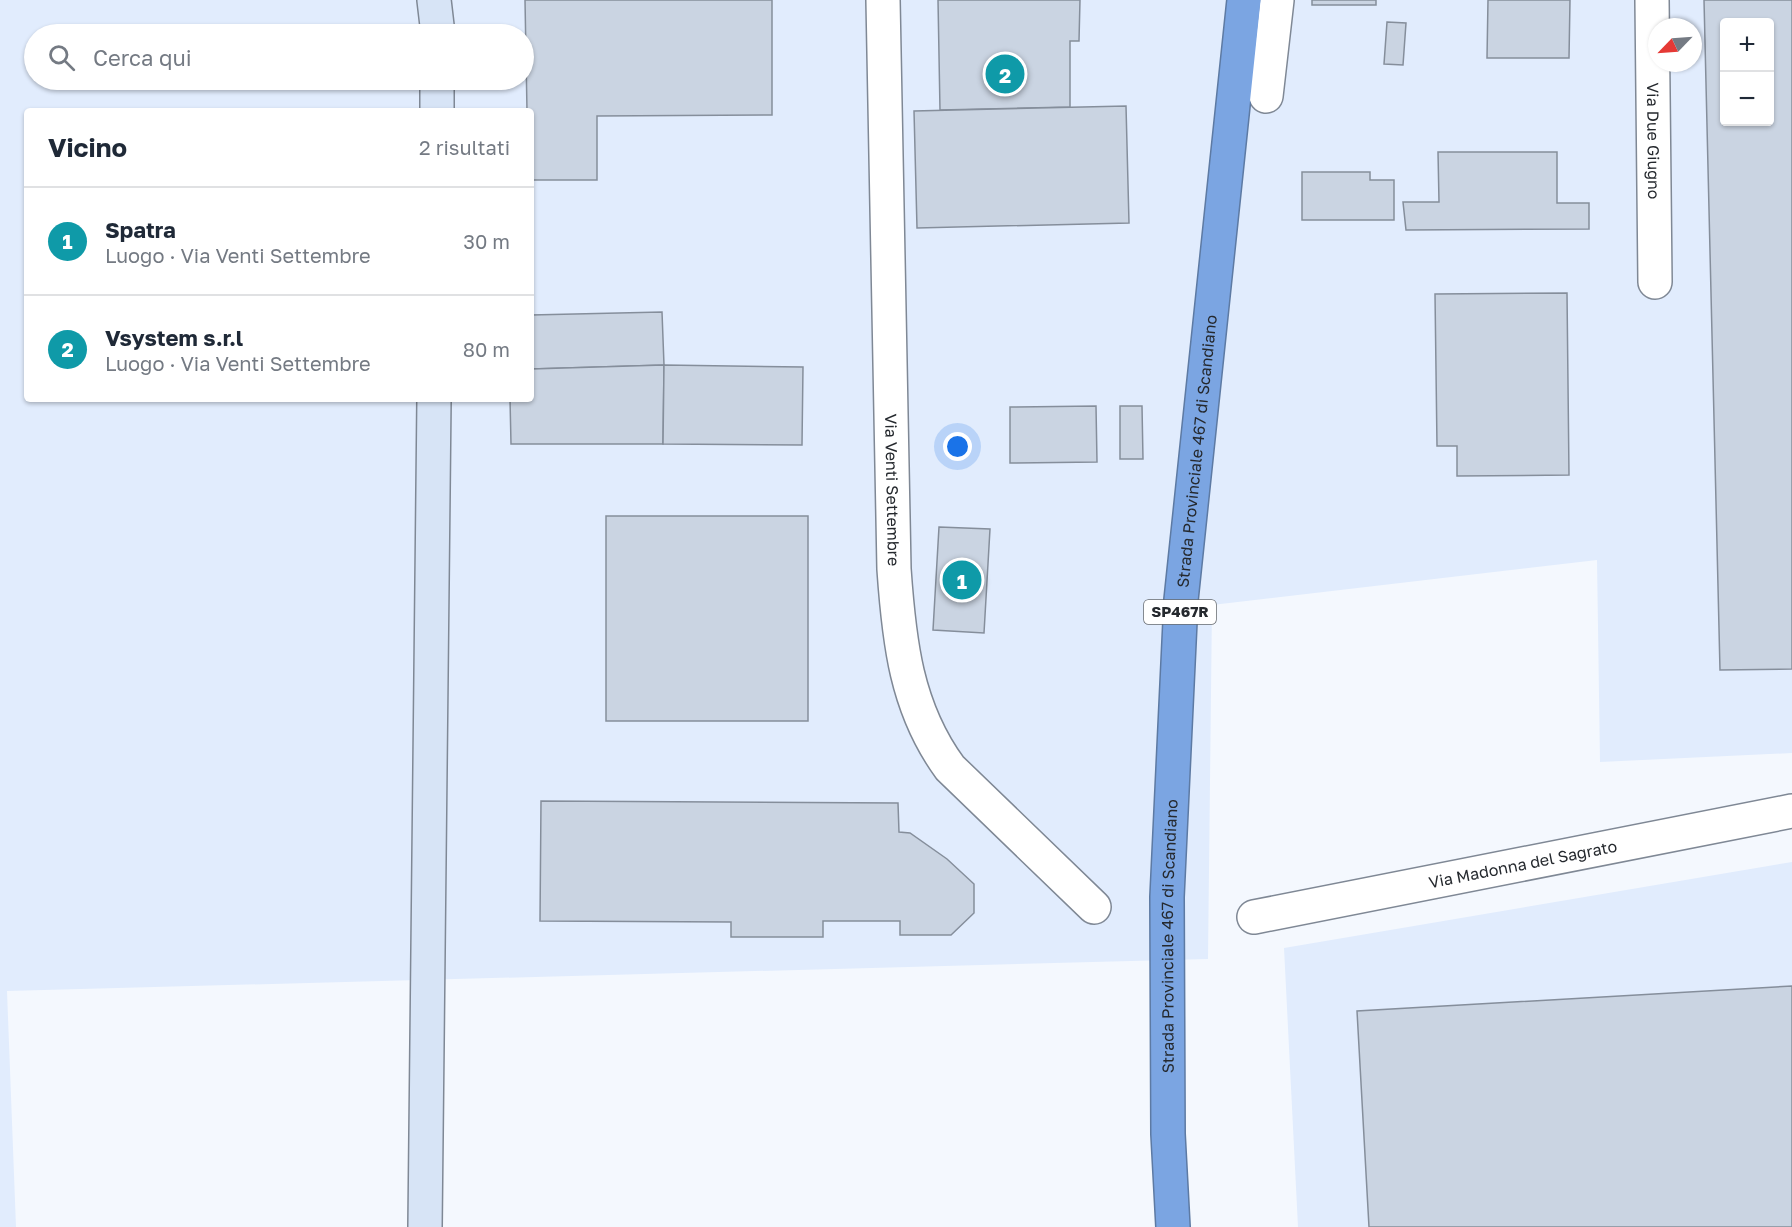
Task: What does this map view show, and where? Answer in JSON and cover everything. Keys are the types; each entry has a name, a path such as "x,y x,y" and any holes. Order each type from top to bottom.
{"highway":[{"name":"Strada Provinciale 467 di Scandiano","path":"1173,1227 1168,1134 1167,897 1181,600 1244,0"}],"main road":[{"path":"434,0 437,24"},
{"path":"437,108 438,90"},
{"path":"425,1227 434,402"}],"street":[{"name":"Via Venti Settembre","path":"883,0 894,569 898,628 906,673 915,706 929,736 950,768 1094,907"},
{"path":"1266,96 1277,0"},
{"name":"Via Due Giugno","path":"1652,0 1655,282"},
{"name":"Via Madonna del Sagrato","path":"1254,917 1792,811"}],"shaded area":[{"path":"0,0 1792,0 1792,753 1600,762 1597,560 1212,605 1208,959 7,991 16,1227 0,1227"},
{"path":"1792,862 1792,1227 1298,1227 1284,948"}],"building":[{"path":"525,0 772,0 772,115 597,116 597,180 534,180 534,108 527,108 527,90 534,90 534,24 525,24"},
{"path":"938,0 1080,0 1079,41 1070,41 1070,107 940,110"},
{"path":"1312,0 1376,0 1376,5 1312,5"},
{"path":"1488,0 1570,0 1569,58 1487,58"},
{"path":"1704,0 1792,0 1792,669 1720,670"},
{"path":"1387,22 1406,23 1403,65 1384,64"},
{"path":"1126,106 1129,223 917,228 914,111"},
{"path":"1438,152 1557,152 1557,203 1589,203 1589,229 1406,230 1403,202 1439,202"},
{"path":"1302,172 1370,172 1370,180 1394,180 1394,220 1302,220"},
{"path":"1567,293 1569,475 1457,476 1457,446 1437,446 1435,294"},
{"path":"662,312 664,365 534,369 534,315"},
{"path":"664,365 663,444 511,444 510,402 534,402 534,369"},
{"path":"664,365 803,367 802,445 663,444"},
{"path":"1096,406 1097,462 1010,463 1010,407"},
{"path":"1120,406 1142,406 1143,459 1120,459"},
{"path":"606,516 808,516 808,721 606,721"},
{"path":"939,527 990,529 984,633 933,630"},
{"path":"541,801 898,803 899,832 910,833 947,859 974,884 974,913 951,935 900,935 900,921 823,921 823,937 731,937 731,922 540,921"},
{"path":"1792,986 1792,1227 1369,1227 1357,1011"}],"place":[{"name":"Vsystem s.r.l","path":"1005,74"},
{"name":"Spatra","path":"962,580"}]}
